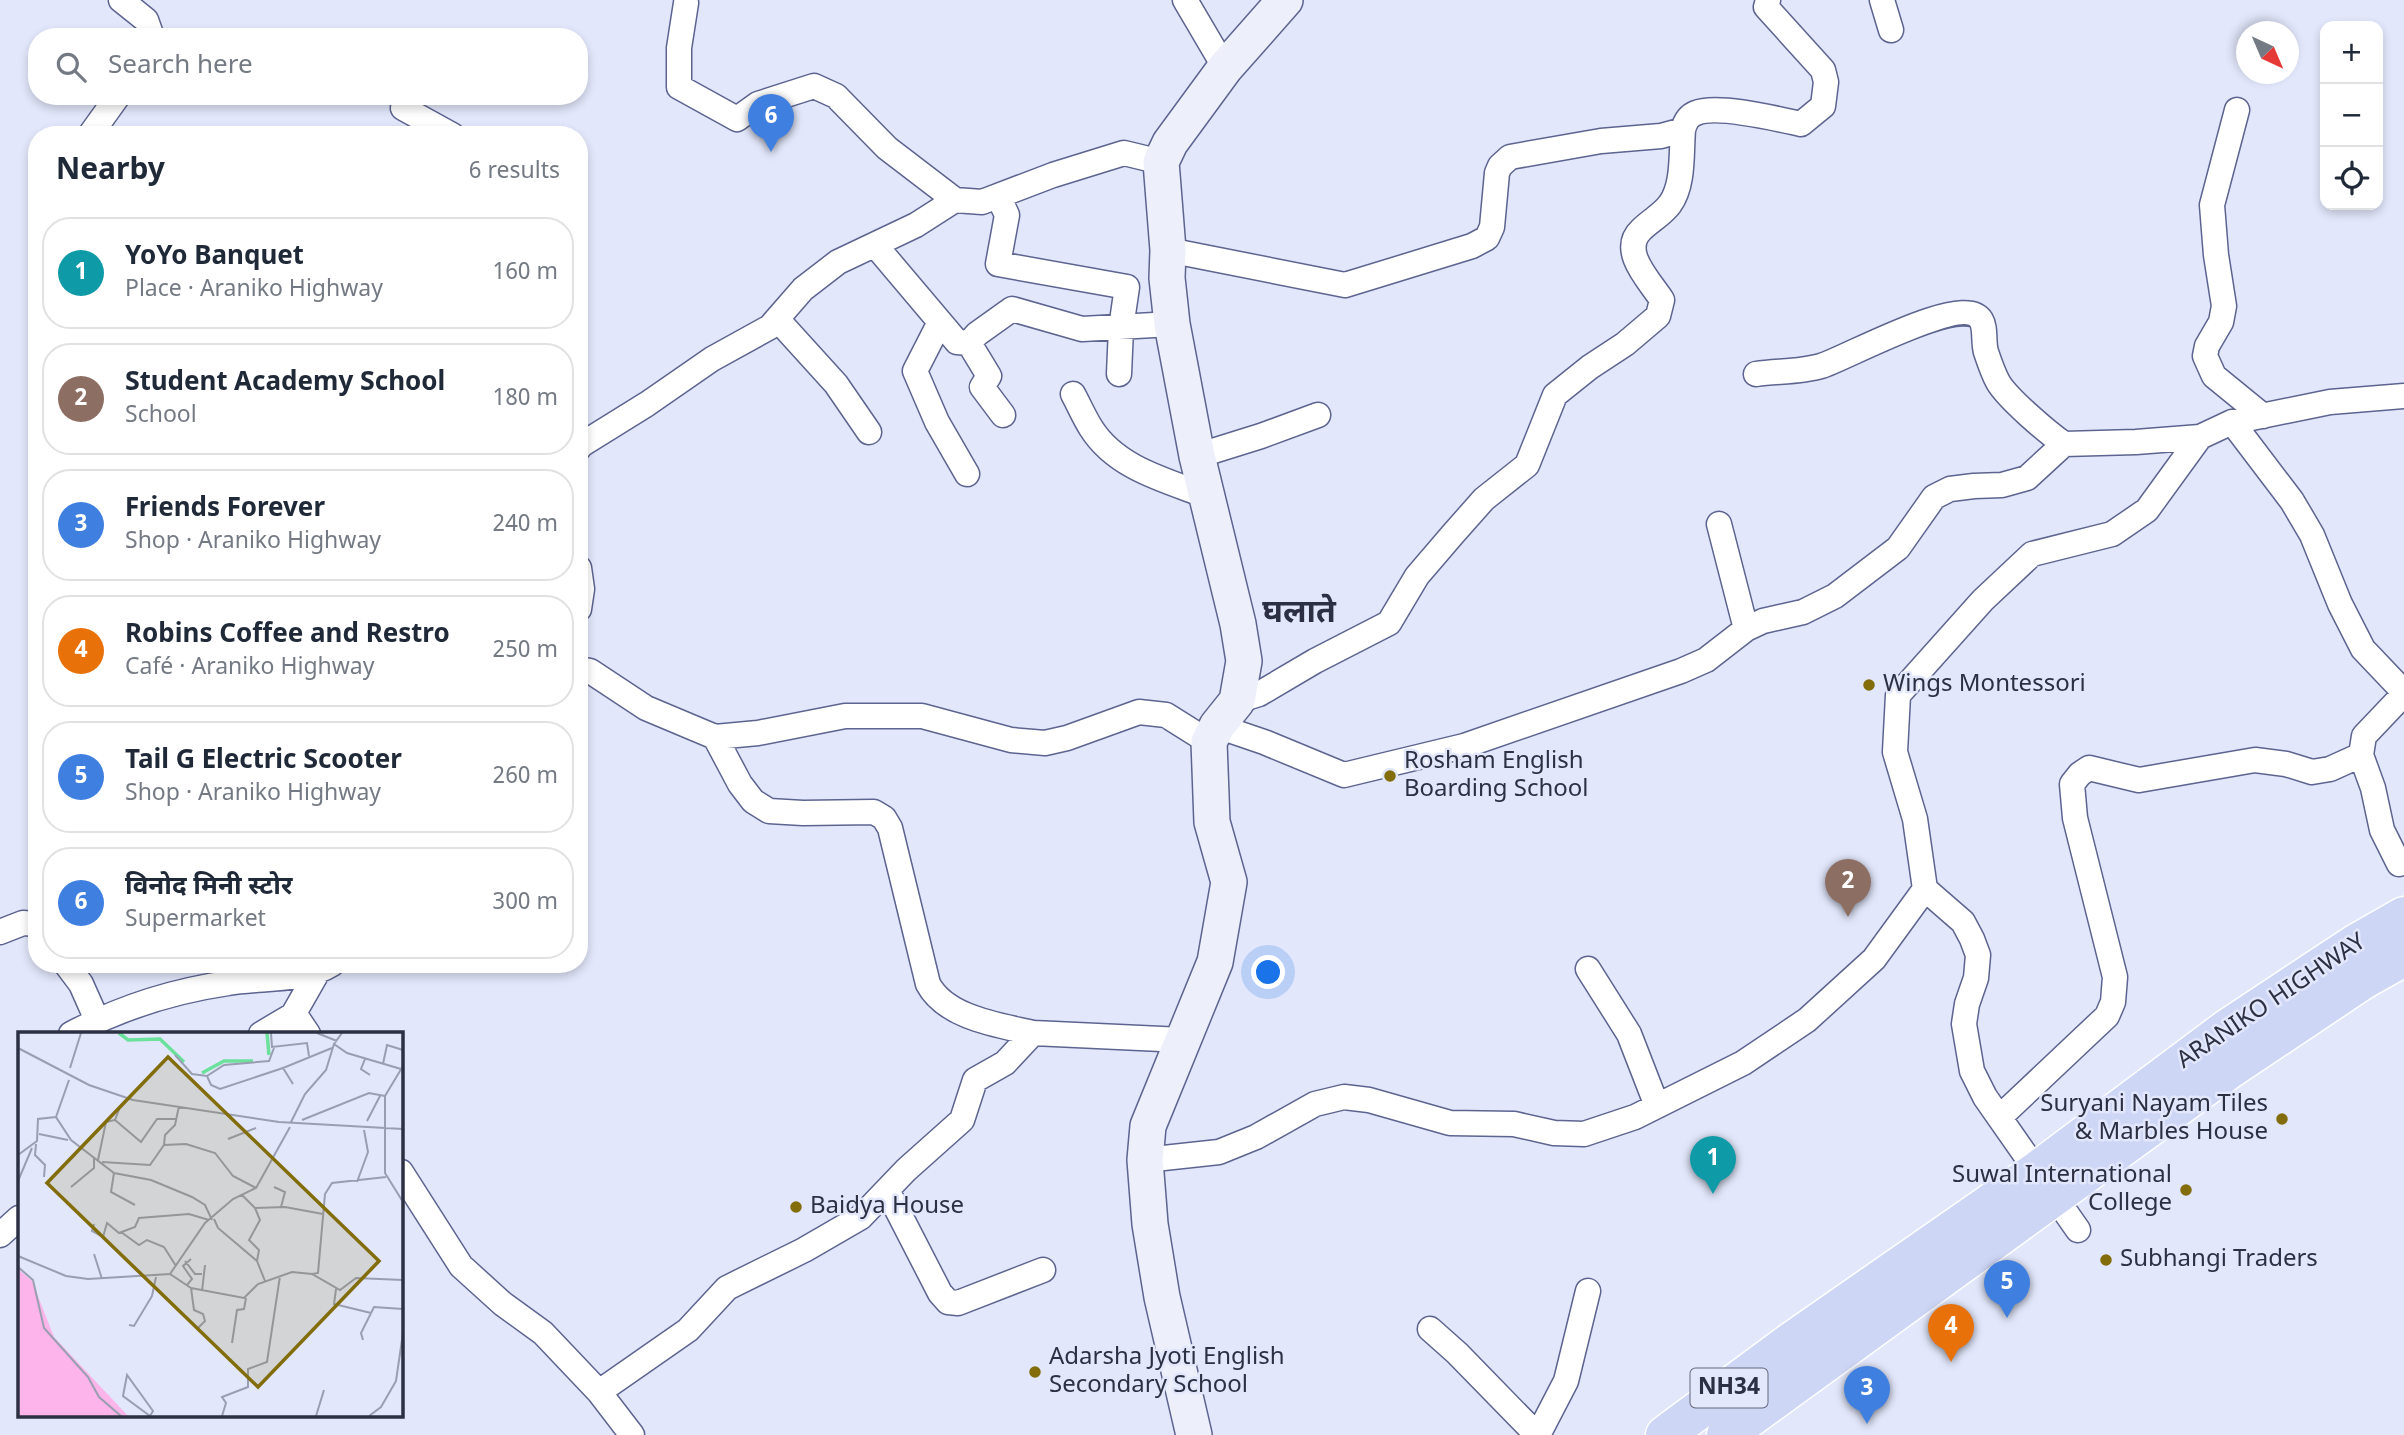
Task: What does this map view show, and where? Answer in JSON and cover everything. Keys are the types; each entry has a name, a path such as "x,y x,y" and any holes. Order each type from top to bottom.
{"highway":[{"name":"ARANIKO HIGHWAY","path":"1726,1435 2046,1182 2228,1028 2355,944 2404,916"},
{"name":"ARANIKO HIGHWAY","path":"1665,1435 1792,1341 2230,1069 2363,980 2404,957"}],"main road":[{"path":"1194,1435 1162,1297 1150,1224 1145,1160 1148,1126 1215,962 1229,882 1212,822 1221,723 1244,661 1238,624 1197,456 1172,324 1161,162 1170,143 1225,68 1286,0"}],"street":[{"path":"121,0 146,20 149,28"},
{"path":"1185,0 1225,68"},
{"path":"1221,723 1259,694 1315,661 1390,623 1417,576 1453,534 1484,499 1527,465 1555,395 1625,344 1658,316 1662,300 1633,256 1632,246 1639,232 1670,205 1678,188 1683,130 1685,122 1692,114 1702,111 1750,113 1801,124 1823,106 1826,82 1823,70 1766,7 1768,0"},
{"path":"1882,0 1891,30"},
{"path":"685,3 678,48 679,87 737,119 758,104 814,86 836,96 887,148 955,200 982,202 1053,175 1124,153 1161,162"},
{"path":"96,126 112,105"},
{"path":"403,108 436,126"},
{"path":"2237,110 2212,205 2224,306 2221,322 2207,346 2205,356 2214,376 2263,416"},
{"path":"1168,250 1345,285 1472,246 1486,238 1492,228 1497,173 1500,166 1510,158 1601,141 1661,136 1683,130"},
{"path":"998,196 1007,215 998,264 1127,287 1121,328 1119,374"},
{"path":"588,440 647,404 712,359 770,327 803,289 838,262 916,225 955,200"},
{"path":"874,245 957,342 969,343"},
{"path":"969,343 976,334 1012,309 1082,329 1172,324"},
{"path":"1756,374 1820,366 1938,316 1972,314 1982,322 1985,349 1998,383 2047,432 2064,444 2200,437 2232,422 2330,402 2404,396"},
{"path":"778,318 836,384 869,432"},
{"path":"940,322 915,371 937,422 967,474"},
{"path":"969,343 989,376 982,387 1003,415"},
{"path":"1073,394 1092,429 1110,449 1137,469 1207,496"},
{"path":"1197,456 1318,415"},
{"path":"2232,422 2292,501 2312,535 2340,604 2363,649 2403,695 2364,736 2361,755 2373,788 2382,830 2399,864"},
{"path":"2078,1230 1985,1097 1976,1080 1966,1045 1964,1024 1967,1004 1976,978 1978,955 1963,922 1926,889 1915,819 1895,752 1898,695 1983,600 2032,554 2112,534 2147,510 2200,437"},
{"path":"588,671 646,708 715,737 758,733 845,716 922,716 1011,740 1045,743 1067,738 1139,712 1221,723 1344,775 1464,746 1706,660 1746,629 1763,621 1803,612 1835,596 1898,548 1934,497 1950,489 2003,485 2027,478 2064,444"},
{"path":"1719,524 1746,629"},
{"path":"715,737 752,801 769,811 874,812 884,818 890,828 928,984 941,1002 982,1021 1033,1033 1183,1040"},
{"path":"2000,1117 2108,1016 2113,1002 2115,977 2075,818 2072,784 2080,774 2089,768 2099,768 2139,780 2255,760 2286,764 2312,772 2329,769 2361,755"},
{"path":"1145,1160 1219,1152 1256,1137 1315,1104 1344,1097 1370,1100 1450,1123 1514,1124 1554,1133 1584,1134 1634,1117 1743,1063 1807,1020 1874,959 1926,889"},
{"path":"0,932 28,923"},
{"path":"1588,969 1629,1034 1657,1106"},
{"path":"73,973 81,984 97,1020"},
{"path":"75,1032 97,1020 154,999 229,982 295,973"},
{"path":"270,1032 301,1025 323,973"},
{"path":"599,1392 688,1330 727,1288 804,1250 861,1217 962,1120 975,1080 1005,1063 1033,1033"},
{"path":"402,1174 461,1266 503,1304 543,1333 599,1392 632,1435"},
{"path":"887,1190 940,1293 948,1302 958,1303 1043,1270"},
{"path":"0,1235 18,1219"},
{"path":"1430,1329 1538,1435 1566,1381 1588,1290"}],"place":[{"name":"विनोद मिनी स्टोर","path":"771,152"},
{"name":"Wings Montessori","path":"1869,685"},
{"name":"Rosham English Boarding School","path":"1390,776"},
{"name":"Student Academy School","path":"1848,917"},
{"name":"Suryani Nayam Tiles & Marbles House","path":"2282,1119"},
{"name":"Suwal International College","path":"2186,1190"},
{"name":"YoYo Banquet","path":"1713,1194"},
{"name":"Baidya House","path":"796,1207"},
{"name":"Subhangi Traders","path":"2106,1260"},
{"name":"Tail G Electric Scooter","path":"2007,1318"},
{"name":"Robins Coffee and Restro","path":"1951,1362"},
{"name":"Adarsha Jyoti English Secondary School","path":"1035,1372"},
{"name":"Friends Forever","path":"1867,1424"}],"district":[{"name":"घलाते","path":"1299,614"}]}
